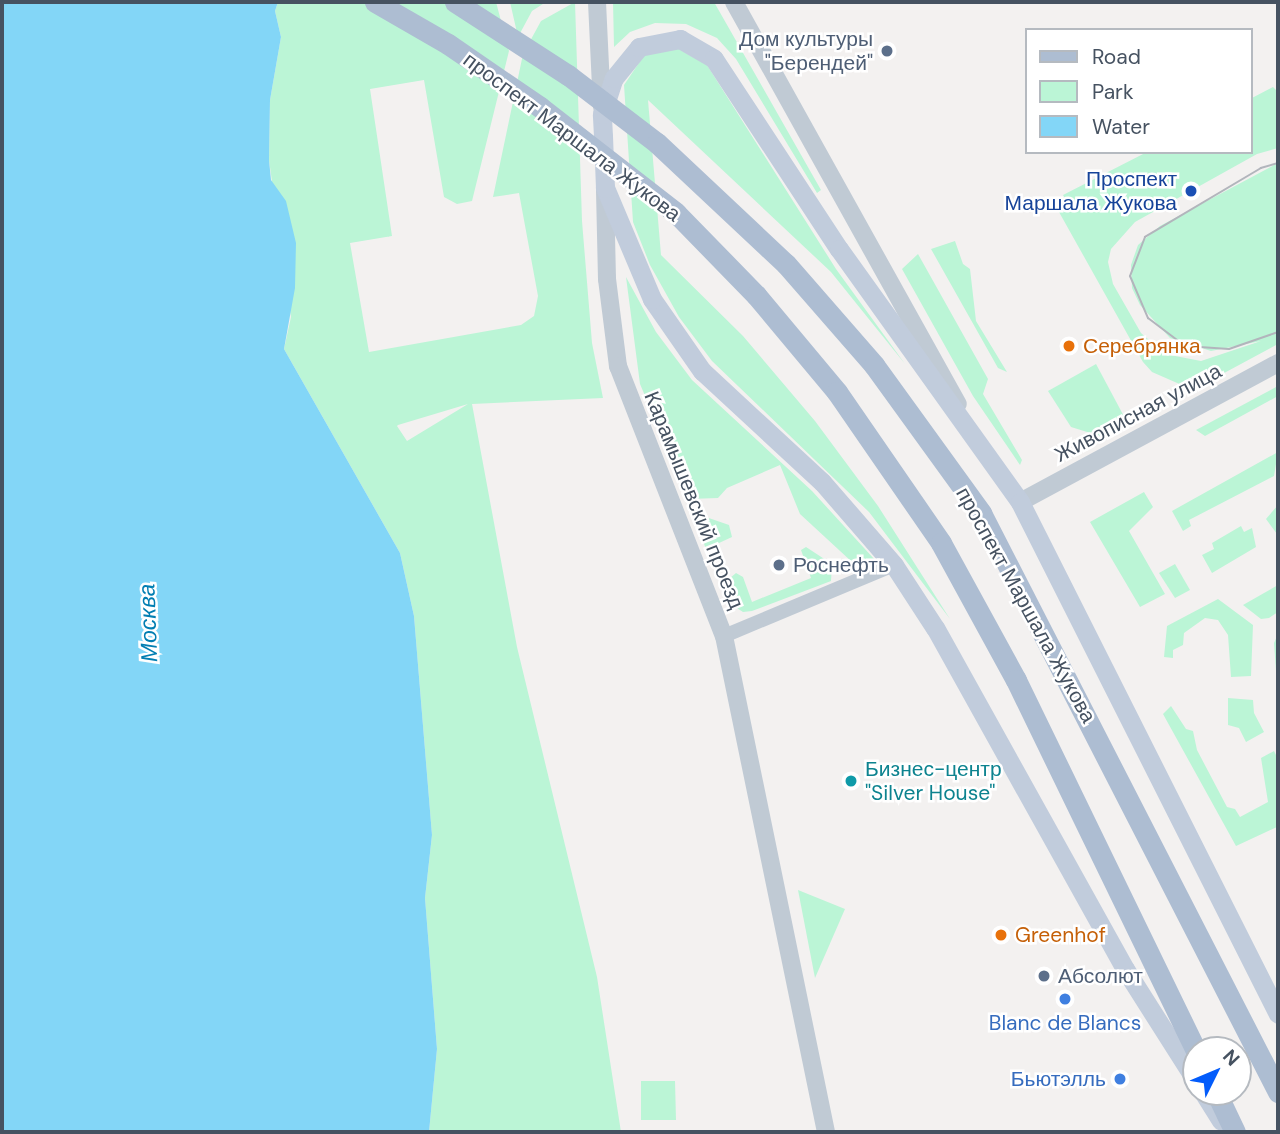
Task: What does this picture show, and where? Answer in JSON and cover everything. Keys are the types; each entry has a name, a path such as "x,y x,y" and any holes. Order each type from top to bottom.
{"main road":[{"name":"проспект Маршала Жукова","path":"375,2 448,44 540,107 676,213 756,295 837,392 942,543 1028,703 1189,1036"},
{"name":"проспект Маршала Жукова","path":"455,2 568,75 657,143 786,264 874,365 981,513 1278,1092"},
{"path":"602,114 614,78 639,47 680,39 714,59 839,249 975,434"},
{"name":"Карамышевский проезд","path":"602,114 605,188"},
{"path":"605,188 638,271 684,349 721,391 822,482 894,565 946,648 1125,969 1182,1059"},
{"name":"проспект Маршала Жукова","path":"975,434 1020,502 1278,1014"},
{"path":"1212,1106 1229,1132"},
{"path":"1223,1106 1235,1132"}],"street":[{"name":"Карамышевский проезд","path":"597,2 602,114"},
{"name":"проспект Маршала Жукова","path":"734,2 975,434"},
{"name":"Карамышевский проезд","path":"605,188 613,341 626,391 724,636 826,1132"},
{"name":"Живописная улица","path":"1020,502 1278,363"},
{"path":"724,636 894,565"}],"green space":[{"path":"278,2 496,2 509,51 472,201 457,204 444,197 424,80 370,89 392,236 350,243 369,352 521,325 534,316 538,296 519,193 493,197 523,54 541,21 575,2 582,221 592,343 603,398 472,404 517,647 597,977 621,1132 429,1132 437,1049 425,898 432,835 414,616 400,553 284,349 291,317 269,160 270,100 281,37 275,11","holes":["468,404 407,441 398,425"]},
{"path":"510,2 546,2 532,11 518,37"},
{"path":"613,2 714,2 821,190 817,193 736,59 717,38 686,24 655,23 630,32 614,47"},
{"path":"677,48 707,65 836,269 905,364 831,272 648,100 661,255 743,336 815,421 878,506 950,619 869,512 712,361 679,317 650,265 633,222 624,85 645,54"},
{"path":"1273,87 1278,92 1278,148 1257,154 1135,222 1111,249 1108,262 1113,284 1141,333 1170,355 1201,361 1261,341 1211,351 1170,338 1140,305 1132,288 1131,265 1138,245 1160,226 1278,163 1278,344 1200,386 1184,386 1152,372 1143,362 1059,212 1069,206 1063,195 1143,154 1252,154 1252,98"},
{"path":"955,241 963,264 970,269 976,321 1007,372 998,368 931,249"},
{"path":"918,254 988,379 983,394 1022,460 1020,465 973,396 902,269"},
{"path":"626,277 656,332 692,380 812,491 875,560 873,565 852,562 800,514 780,465 727,488 718,498 689,499 640,384"},
{"path":"1096,364 1127,422 1100,436 1071,427 1048,391"},
{"path":"1278,386 1278,396 1205,436 1196,430"},
{"path":"1278,452 1274,476 1189,520 1191,526 1183,531 1172,511"},
{"path":"1144,492 1153,507 1129,531 1165,594 1140,607 1090,522"},
{"path":"1278,505 1278,533 1277,534 1266,519"},
{"path":"703,516 729,525 732,537 706,549 696,523"},
{"path":"1241,526 1244,532 1252,528 1256,547 1212,573 1202,555 1214,549 1212,543"},
{"path":"806,547 832,564 831,581 752,611 743,612 729,603 723,584 736,573 743,577 752,602 811,578 801,550"},
{"path":"1175,564 1190,590 1175,598 1159,573"},
{"path":"1278,585 1278,612 1269,618 1261,619 1243,605"},
{"path":"1218,599 1253,625 1251,676 1231,677 1228,635 1218,620 1205,618 1184,633 1183,645 1173,650 1173,658 1164,657 1167,626"},
{"path":"1278,634 1278,698 1274,643"},
{"path":"1228,698 1253,700 1254,713 1264,732 1246,742 1239,728 1228,725"},
{"path":"1171,706 1186,729 1193,731 1197,750 1227,807 1235,809 1240,817 1268,802 1261,758 1274,751 1278,759 1277,827 1236,846 1163,714"},
{"path":"798,890 845,909 815,978"},
{"path":"641,1081 675,1081 676,1120 641,1120"}],"water":[{"name":"Москва","path":"2,2 278,2 275,11 281,37 270,100 269,160 271,180 286,201 296,243 295,288 284,349 400,553 414,616 432,835 425,898 437,1049 429,1132 2,1132"}],"tram line":[{"path":"1278,163 1261,168 1145,237 1130,276 1148,318 1185,346 1229,349 1278,332"}],"place":[{"name":"Дом культуры \"Берендей\"","path":"887,51"},
{"name":"Проспект Маршала Жукова","path":"1191,191"},
{"name":"Серебрянка","path":"1069,346"},
{"name":"Роснефть","path":"779,565"},
{"name":"Бизнес-центр \"Silver House\"","path":"851,781"},
{"name":"Greenhof","path":"1001,935"},
{"name":"Абсолют","path":"1044,976"},
{"name":"Blanc de Blancs","path":"1065,999"},
{"name":"Бьютэлль","path":"1120,1079"}]}
